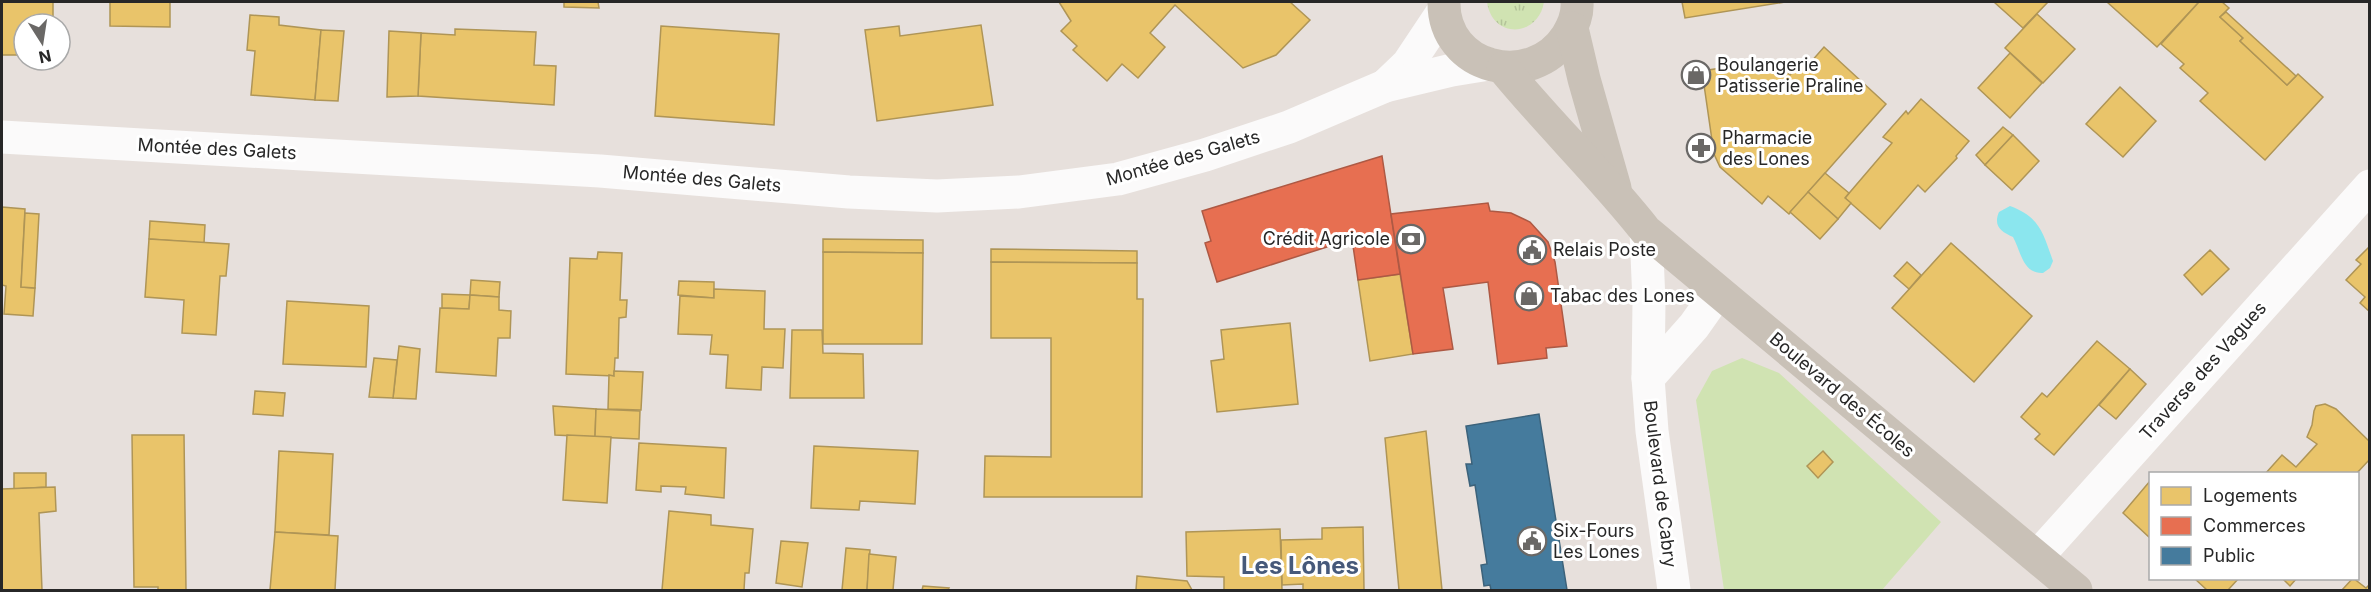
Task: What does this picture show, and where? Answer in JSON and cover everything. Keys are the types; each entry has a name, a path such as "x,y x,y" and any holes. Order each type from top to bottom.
{"main road":[{"name":"Boulevard des Écoles","path":"1444,6 1449,28 1459,44 1473,57 1496,66 1616,193 1646,231 2076,591"},
{"name":"Boulevard des Écoles","path":"1575,15 1584,79 1616,193"},
{"path":"1496,66 1524,67 1544,59 1560,46 1575,15"}],"street":[{"name":"Montée des Galets","path":"1385,86 1408,64 1444,6"},
{"name":"Montée des Galets","path":"2,137 600,171 849,192 937,196 1019,192 1118,179 1205,155 1289,127 1385,86 1452,70 1496,66"},
{"name":"Traverse des Vagues","path":"2037,557 2370,186"},
{"name":"Boulevard de Cabry","path":"1646,231 1649,302 1648,378 1652,431 1674,591"},
{"name":"Boulevard de Cabry","path":"1648,378 1694,326 1718,292"}],"green space":[{"path":"1487,2 1544,2 1540,14 1533,22 1525,28 1515,29 1506,28 1497,23"},
{"path":"1742,358 1779,373 1941,522 1882,590 1724,590 1696,400 1712,371"}],"water":[{"path":"2010,206 2028,215 2043,234 2053,261 2050,268 2043,273 2031,270 2027,266 2013,237 1999,228 1997,217 1999,212"}],"building: Logements":[{"path":"2,2 53,2 53,12 12,12 12,55 2,55"},
{"path":"110,2 170,2 170,27 110,26"},
{"path":"564,2 598,2 599,8 564,7"},
{"path":"1059,2 1290,2 1310,20 1276,55 1243,68 1175,5 1150,33 1165,47 1138,78 1122,64 1107,81 1073,50 1077,46 1061,31 1071,21"},
{"path":"1682,2 1785,2 1685,18"},
{"path":"1994,2 2048,2 2023,28"},
{"path":"2107,2 2199,2 2157,47"},
{"path":"2199,2 2222,2 2229,8 2220,17 2243,38 2240,41 2287,85 2298,74 2323,97 2265,160 2200,101 2208,93 2180,68 2184,64 2161,44"},
{"path":"2226,12 2296,76 2287,85 2240,41 2243,38 2220,17"},
{"path":"2037,14 2075,49 2043,83 2005,48"},
{"path":"250,15 279,17 279,25 321,30 315,100 251,95 255,51 247,50"},
{"path":"981,25 993,105 877,121 865,30 899,26 900,36"},
{"path":"661,26 779,34 774,125 655,116"},
{"path":"455,29 536,32 534,65 556,66 554,105 418,96 421,33 455,35"},
{"path":"321,30 344,31 338,101 315,100"},
{"path":"389,31 421,33 418,96 387,97"},
{"path":"1824,47 1886,104 1789,214 1768,196 1762,204 1720,167 1714,154 1702,71 1774,60 1790,75 1804,59 1810,63"},
{"path":"2010,53 2042,83 2010,118 1978,88"},
{"path":"2120,87 2156,121 2123,157 2086,124"},
{"path":"1921,99 1969,141 1956,156 1957,158 1925,192 1918,185 1880,229 1845,198 1892,143 1883,137 1906,111 1908,114"},
{"path":"2003,127 2013,135 1985,165 1976,155"},
{"path":"2013,135 2039,161 2012,190 1985,165"},
{"path":"1825,173 1849,193 1845,198 1851,203 1838,219 1808,192"},
{"path":"1808,192 1838,219 1820,239 1790,212"},
{"path":"2,207 25,209 21,287 35,288 33,316 4,314 6,286 2,285"},
{"path":"25,213 39,214 35,288 21,287"},
{"path":"150,221 205,225 204,243 149,239"},
{"path":"149,239 229,244 226,276 220,276 216,335 182,333 184,300 145,297"},
{"path":"823,239 923,240 923,253 823,252"},
{"path":"1951,243 2032,316 1974,382 1892,308"},
{"path":"2370,246 2370,312 2360,303 2365,297 2346,280 2361,264 2356,260"},
{"path":"991,249 1137,251 1137,263 991,262"},
{"path":"2210,250 2229,269 2202,295 2184,275"},
{"path":"598,252 622,253 620,300 627,300 626,317 619,318 618,358 615,358 614,376 566,374 570,258 597,259"},
{"path":"823,252 923,253 922,344 823,344"},
{"path":"991,262 1137,263 1137,299 1143,299 1142,497 984,497 985,456 1051,457 1051,338 991,338"},
{"path":"1907,262 1921,275 1909,289 1894,276"},
{"path":"1400,274 1413,354 1370,361 1358,280"},
{"path":"471,280 500,282 499,297 470,295"},
{"path":"679,281 714,282 714,298 678,295"},
{"path":"714,289 765,291 764,329 785,329 783,368 762,367 761,390 726,388 728,355 710,354 712,335 678,334 680,296 714,298"},
{"path":"442,294 470,295 469,309 442,308"},
{"path":"470,295 499,297 499,310 511,311 510,338 498,338 496,376 436,372 440,308 469,309"},
{"path":"287,301 369,306 366,367 283,364"},
{"path":"1290,323 1298,404 1217,412 1211,361 1224,359 1221,330"},
{"path":"792,330 822,330 823,353 863,354 864,398 790,398"},
{"path":"2097,341 2130,369 2054,455 2035,439 2040,434 2021,417 2042,393 2047,397"},
{"path":"399,346 420,349 416,399 393,398"},
{"path":"374,358 397,360 393,398 369,397"},
{"path":"2130,369 2146,384 2116,419 2099,405"},
{"path":"614,371 643,372 641,410 608,409 609,375 614,376"},
{"path":"255,391 285,393 283,416 253,414"},
{"path":"2325,404 2336,409 2370,442 2370,459 2358,472 2267,472 2282,455 2296,467 2317,444 2307,437 2316,406"},
{"path":"553,406 596,409 595,437 555,435"},
{"path":"596,409 640,411 639,439 595,437"},
{"path":"1426,431 1442,590 1399,590 1385,438"},
{"path":"132,435 184,435 186,590 134,587"},
{"path":"567,435 611,437 607,503 563,500"},
{"path":"639,443 726,448 724,498 685,494 686,487 661,486 661,492 636,490"},
{"path":"814,446 918,451 915,504 860,501 859,510 811,508"},
{"path":"279,451 333,454 329,535 275,532"},
{"path":"1823,451 1833,462 1818,478 1807,466"},
{"path":"14,473 46,473 46,487 14,489"},
{"path":"2149,482 2149,537 2123,513"},
{"path":"55,487 56,511 39,513 42,590 2,590 2,489"},
{"path":"669,511 711,515 711,525 753,529 749,573 745,573 744,590 662,590"},
{"path":"1363,527 1364,590 1303,590 1303,584 1282,585 1281,540 1322,539 1322,528"},
{"path":"1280,529 1282,590 1224,590 1224,577 1187,576 1186,532"},
{"path":"275,532 338,536 335,590 270,590"},
{"path":"781,541 808,543 802,587 776,583"},
{"path":"846,548 870,550 867,590 842,590"},
{"path":"869,554 896,557 893,590 867,590"},
{"path":"1137,576 1187,581 1192,590 1136,590"},
{"path":"2196,580 2237,580 2228,590 2207,590"},
{"path":"2284,580 2295,580 2290,586"},
{"path":"2351,580 2356,580 2366,588 2370,584 2370,590 2342,590"},
{"path":"923,586 949,588 948,590 922,590"}],"building: Commerces":[{"path":"1382,156 1400,274 1358,280 1352,239 1217,282 1205,243 1211,241 1202,211"},
{"path":"1488,203 1490,211 1511,213 1530,222 1548,242 1555,262 1567,346 1546,348 1547,358 1498,364 1488,282 1443,288 1453,349 1413,354 1391,214"}],"building: Public":[{"path":"1539,414 1567,590 1491,590 1490,585 1484,586 1481,565 1487,564 1475,485 1470,486 1466,464 1472,464 1466,426"}],"place":[{"name":"Boulangerie Patisserie Praline","path":"1696,75"},
{"name":"Pharmacie des Lones","path":"1701,148"},
{"name":"Crédit Agricole","path":"1411,239"},
{"name":"Relais Poste","path":"1532,250"},
{"name":"Tabac des Lones","path":"1529,296"},
{"name":"Six-Fours Les Lones","path":"1532,541"}],"district":[{"name":"Les Lônes","path":"1300,566"}]}
